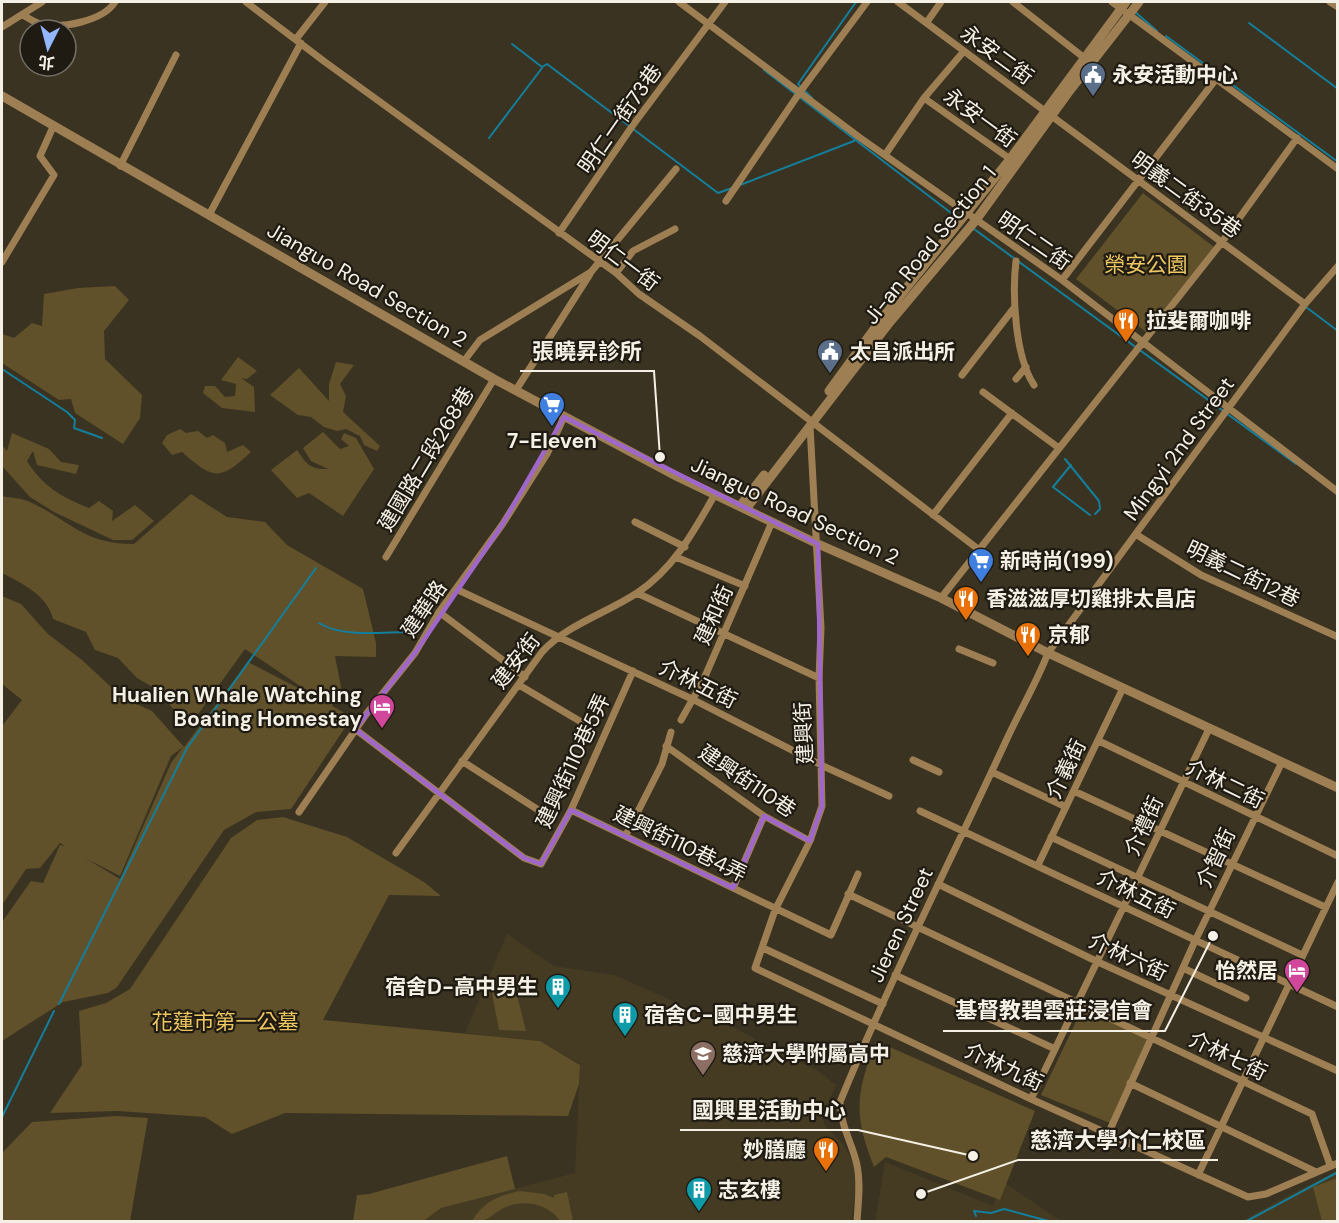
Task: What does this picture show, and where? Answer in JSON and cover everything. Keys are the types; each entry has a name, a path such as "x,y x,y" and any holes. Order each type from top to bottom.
{"street":[{"path":"2,27 42,2"},
{"path":"23,15 41,24 80,24 110,10 115,2"},
{"name":"明仁一街","path":"246,2 616,273 639,294 700,336 810,423 978,549"},
{"path":"209,215 298,41 325,2"},
{"name":"明仁二街","path":"679,2 885,155 1062,280 1228,410 1338,492"},
{"name":"明仁一街73巷","path":"559,233 633,125 726,2"},
{"path":"726,201 800,92 867,2"},
{"name":"永安二街","path":"898,2 1048,113"},
{"path":"927,22 941,2"},
{"path":"1013,2 1087,60"},
{"path":"1112,2 1123,5 1130,15 1338,169"},
{"name":"Ji-an Road Section 1","path":"1087,60 1130,15 1139,2"},
{"path":"1330,2 1338,7"},
{"name":"Ji-an Road Section 1","path":"743,508 890,322 976,220 1123,5"},
{"path":"885,155 924,98 964,51"},
{"path":"120,166 176,54"},
{"path":"1062,280 1216,79"},
{"name":"Jianguo Road Section 2","path":"2,96 120,166 494,379 714,496 941,598 1048,653 1338,788"},
{"name":"永安一街","path":"924,98 1014,162"},
{"name":"明義二街35巷","path":"1048,113 1305,304"},
{"path":"2,262 54,175 40,156 53,127"},
{"path":"941,598 1222,242 1297,138"},
{"name":"Ji-an Road Section 1","path":"810,423 883,317 967,214 1014,162"},
{"path":"516,390 591,272 676,169"},
{"path":"616,273 633,251 675,229"},
{"path":"1016,261 1014,308 1026,367 1034,385"},
{"name":"Mingyi 2nd Street","path":"1048,653 1305,304 1338,266"},
{"path":"464,361 480,340 591,272"},
{"path":"962,375 1014,308"},
{"path":"1016,379 1026,367"},
{"name":"建國路二段268巷","path":"386,556 494,379"},
{"path":"983,392 1059,448"},
{"path":"933,515 1012,414"},
{"name":"建華路","path":"299,812 355,729 415,653 440,612 458,590 547,454 564,417"},
{"name":"建興街","path":"775,910 810,841 822,806 823,766 819,678 821,628 810,423"},
{"name":"建安街","path":"396,852 556,637 637,593 685,548 714,496"},
{"path":"635,522 685,548"},
{"name":"建和街","path":"681,720 703,681 772,522"},
{"name":"明義二街12巷","path":"1137,535 1201,575 1338,637"},
{"path":"676,557 745,586"},
{"name":"介林五街","path":"458,590 692,699 823,766 889,796"},
{"path":"637,593 819,678"},
{"path":"440,612 525,676"},
{"path":"959,649 993,663"},
{"name":"Jieren Street","path":"857,1221 860,1179 857,1162 841,1122 840,1102 895,975 963,831 1036,685 1048,653"},
{"name":"建興街110巷5弄","path":"441,794 524,858 541,864 571,810 633,671"},
{"path":"519,685 583,723"},
{"name":"介義街","path":"1038,865 1066,807 1076,792 1123,688"},
{"path":"355,729 441,794"},
{"name":"介禮街","path":"1031,1099 1209,729"},
{"path":"626,835 662,764 671,732"},
{"name":"介林二街","path":"1099,741 1338,856"},
{"name":"建興街110巷","path":"666,746 764,816 810,841"},
{"path":"913,760 939,772"},
{"path":"462,761 543,813"},
{"name":"介智街","path":"1109,1132 1195,941 1281,762"},
{"path":"992,772 1066,807"},
{"path":"1076,792 1325,907"},
{"name":"建興街110巷4弄","path":"571,810 831,935 848,894"},
{"name":"介林五街","path":"920,812 1338,1006"},
{"path":"733,888 764,816"},
{"path":"1051,837 1302,955"},
{"path":"848,894 858,874"},
{"path":"1198,1175 1338,882"},
{"name":"介林六街","path":"938,884 1098,962 1263,1039 1336,1070"},
{"name":"介林七街","path":"848,894 1080,1001 1242,1082 1312,1114 1334,1164"},
{"name":"介林九街","path":"775,910 755,968 1031,1099 1109,1132 1198,1175 1248,1197 1259,1197 1334,1164"},
{"path":"763,948 883,1004"},
{"path":"1183,968 1246,998"},
{"path":"895,975 1056,1049"},
{"path":"1336,1070 1338,1061"},
{"path":"1130,1083 1316,1172"}],"highlighted area":[{"path":"564,417 818,544 822,806 810,841 764,816 733,888 571,810 541,864 524,858 355,729 415,653 502,525"}],"shaded area":[{"name":"慈濟大學附屬高中","path":"507,934 554,966 614,975 737,1029 774,1050 817,1070 836,1085 822,1117 826,1127 843,1144 854,1164 856,1188 851,1221 424,1222 441,1208 575,1173 580,1064 540,1041 465,1033"},
{"path":"885,1162 993,1206 1002,1181 1061,1221 875,1222"},
{"path":"1337,1171 1337,1221 1240,1222 1279,1200"}],"green space":[{"name":"榮安公園","path":"1143,193 1218,250 1150,335 1076,279"},
{"path":"115,286 129,300 104,331 105,359 142,395 140,418 123,444 75,413 71,399 59,400 2,363 2,334 14,338 32,323 42,326 44,294 78,288"},
{"path":"238,357 257,371 247,379 241,378 254,387 255,412 222,408 203,393 205,386 215,386 225,397 235,396 236,384 221,380"},
{"path":"336,362 354,365 340,384 346,396 343,412 380,446 377,451 364,445 360,436 346,429 337,431 324,427 311,417 298,415 270,395 299,368 329,401 329,384"},
{"path":"180,429 186,433 198,431 207,438 213,435 225,443 227,452 243,445 251,452 223,472 209,472 182,452 172,455 162,443 167,435"},
{"path":"323,432 340,449 349,446 341,439 344,433 356,438 374,469 343,516 309,493 297,498 271,470 297,450 310,465 328,469 311,461 303,448"},
{"path":"12,433 49,449 61,462 79,465 76,474 37,465 33,451 27,461 40,478 70,500 89,508 99,501 113,511 112,521 135,505 154,521 132,540 113,540 54,512 30,497 2,466 2,445 7,451"},
{"path":"191,494 227,517 265,522 287,545 363,589 376,643 376,657 335,656 342,692 332,706 352,717 291,809 256,812 224,830 117,987 108,993 63,1002 2,1041 2,922 31,881 43,883 60,845 65,846 60,843 40,868 26,869 2,905 2,726 22,700 2,684 2,596 21,604 48,634 82,660 123,698 152,711 184,747 248,662 321,700 245,649 191,724 176,712 156,689 137,678 118,658 95,650 86,632 53,619 40,597 26,586 2,573 2,496 30,502 89,536 117,543 134,544","holes":["183,747 171,763 120,879 85,858 120,876 171,756"]},
{"name":"花蓮市第一公墓","path":"283,817 347,837 424,882 441,896 389,895 323,1020 540,1041 580,1065 579,1084 568,1116 285,1113 232,1134 205,1117 118,1111 50,1113 82,1065 79,1011 106,1003 130,989 231,838 257,820"},
{"path":"514,983 526,1031 499,1030 491,988"},
{"path":"1083,1007 1148,1038 1110,1123 1041,1095"},
{"path":"876,1041 1035,1111 1000,1200 886,1157 874,1167 863,1132 860,1104 864,1075"},
{"path":"116,1116 148,1118 130,1221 2,1221 2,1153 32,1122"},
{"path":"507,1156 515,1189 441,1208 424,1221 353,1221 357,1195 369,1194"},
{"path":"1337,1178 1337,1221 1322,1221 1313,1187"},
{"path":"520,1191 544,1194 554,1198 554,1195 567,1192 573,1221 560,1221 543,1207 520,1203 506,1207 487,1219 472,1221 476,1214 492,1200"}],"waterway":[{"path":"812,98 798,84 856,2"},
{"path":"1134,11 1157,31"},
{"path":"1249,23 1338,89"},
{"path":"1166,36 1338,162"},
{"path":"512,44 542,67 547,64 718,193 732,188"},
{"path":"489,138 542,68"},
{"path":"764,70 959,219"},
{"path":"740,185 854,141"},
{"path":"974,229 1296,464"},
{"path":"1306,307 1338,331"},
{"path":"2,369 67,412 75,420 74,428 102,438"},
{"path":"1065,459 1099,501 1100,509 1095,514"},
{"path":"1071,465 1053,487 1090,515"},
{"path":"59,1004 187,748 316,568"},
{"path":"319,623 339,631 362,633 409,632 415,623"},
{"path":"2,1117 54,1011"},
{"path":"1245,1222 1338,1172"},
{"path":"976,1216 974,1211 991,1213 1004,1209 1052,1222"}],"place":[{"name":"永安活動中心","path":"1093,98"},
{"name":"拉斐爾咖啡","path":"1126,344"},
{"name":"太昌派出所","path":"830,375"},
{"name":"7-Eleven","path":"552,428"},
{"name":"張曉昇診所","path":"660,457"},
{"name":"新時尚(199)","path":"981,584"},
{"name":"香滋滋厚切雞排太昌店","path":"966,622"},
{"name":"京郁","path":"1028,658"},
{"name":"Hualien Whale Watching Boating Homestay","path":"382,730"},
{"name":"基督教碧雲莊浸信會","path":"1213,936"},
{"name":"怡然居","path":"1297,994"},
{"name":"宿舍D-高中男生","path":"558,1010"},
{"name":"宿舍C-國中男生","path":"625,1038"},
{"name":"慈濟大學附屬高中","path":"703,1077"},
{"name":"國興里活動中心","path":"973,1156"},
{"name":"妙膳廳","path":"826,1173"},
{"name":"慈濟大學介仁校區","path":"921,1194"},
{"name":"志玄樓","path":"699,1213"}]}
